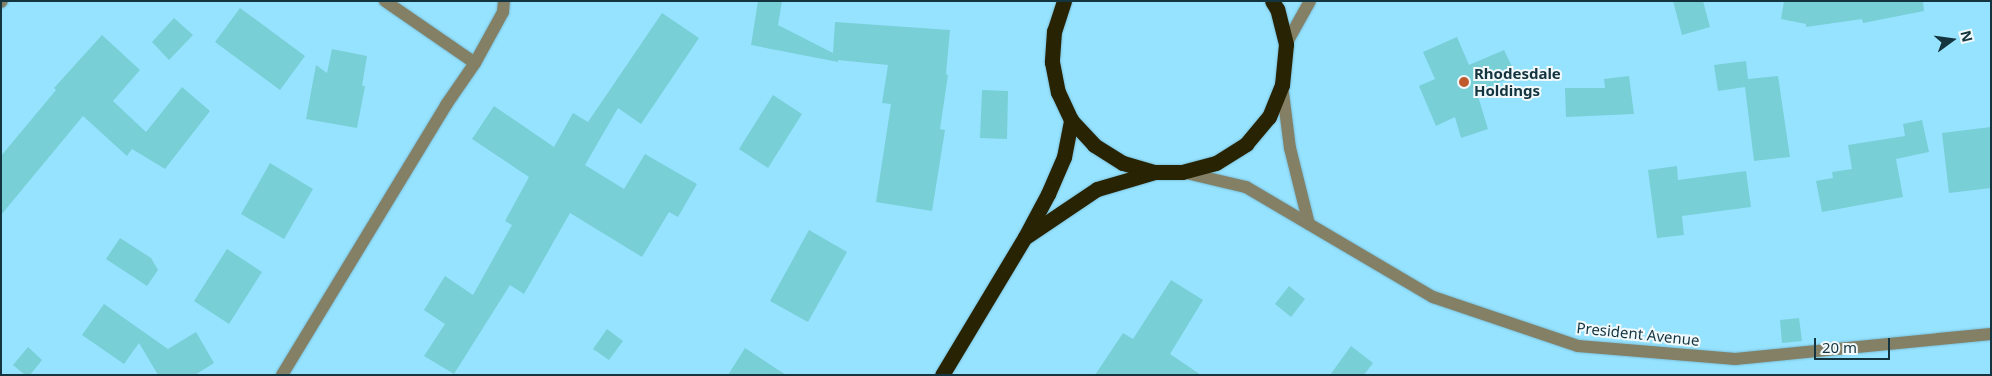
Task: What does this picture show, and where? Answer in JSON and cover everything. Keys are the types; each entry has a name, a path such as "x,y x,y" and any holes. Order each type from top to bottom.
{"highway":[{"path":"1064,1 1054,31 1052,62 1058,92 1072,120 1094,145 1123,163 1155,172 1182,172 1216,163 1246,144 1269,117 1282,85 1286,44 1277,9 1272,1"},
{"path":"942,375 1025,237 1048,194 1064,156 1072,120"},
{"path":"1025,237 1097,189 1155,172"}],"street":[{"path":"385,1 475,63"},
{"path":"282,375 446,105 475,63 503,12 504,1"},
{"path":"1286,44 1310,1"},
{"path":"1282,85 1290,148 1309,224"},
{"name":"President Avenue","path":"1182,172 1246,187 1433,297 1578,346 1735,359 1991,334"}],"building":[{"path":"758,1 782,1 778,25 833,53 835,22 950,30 946,74 948,75 940,129 945,130 932,211 876,202 891,104 882,103 888,65 838,60 838,62 751,45"},
{"path":"1673,1 1703,1 1710,27 1682,35"},
{"path":"1784,1 1923,1 1924,11 1863,23 1862,19 1806,27 1806,24 1781,19"},
{"path":"240,8 305,56 280,90 215,42"},
{"path":"662,13 699,38 641,124 618,108 585,165 624,189 645,154 697,184 678,217 669,212 642,257 570,213 524,294 510,285 454,374 424,356 445,324 424,310 445,276 473,295 512,225 505,221 529,177 472,139 494,106 554,147 573,113 588,122"},
{"path":"174,18 193,35 169,60 152,42"},
{"path":"102,35 140,70 113,101 146,132 182,87 210,111 165,169 132,149 127,156 83,116 1,215 1,156 56,90 54,88"},
{"name":"Rhodesdale Holdings","path":"1457,37 1469,65 1504,50 1516,75 1477,93 1488,129 1461,138 1455,117 1436,126 1419,86 1435,79 1423,52"},
{"path":"332,49 367,56 362,86 365,86 357,128 306,119 316,65 327,73"},
{"path":"1746,61 1748,79 1778,76 1790,157 1754,161 1745,87 1718,91 1714,65"},
{"path":"1629,76 1634,114 1566,117 1565,88 1605,88 1604,79"},
{"path":"982,90 1008,91 1007,139 980,138"},
{"path":"773,95 802,114 768,168 739,149"},
{"path":"1922,120 1929,152 1896,159 1903,197 1822,212 1816,181 1833,178 1832,172 1852,169 1848,145 1905,136 1903,124"},
{"path":"1991,127 1991,188 1949,193 1942,133"},
{"path":"270,163 313,189 284,239 241,214"},
{"path":"1677,166 1678,180 1746,171 1751,207 1682,216 1684,235 1657,238 1648,170"},
{"path":"809,230 847,252 808,322 770,301"},
{"path":"120,238 151,258 158,270 147,286 106,259"},
{"path":"227,249 262,272 229,324 194,301"},
{"path":"1171,280 1203,300 1170,354 1201,375 1095,375 1123,333 1133,339"},
{"path":"1289,286 1305,299 1291,317 1275,304"},
{"path":"104,304 168,349 196,332 214,363 195,375 158,375 139,343 124,364 82,335"},
{"path":"1799,318 1802,341 1782,343 1780,320"},
{"path":"607,329 623,341 609,360 593,349"},
{"path":"1351,346 1373,363 1364,375 1330,375"},
{"path":"28,347 42,360 30,375 25,375 13,365"},
{"path":"745,348 786,375 728,375"}],"place":[{"name":"Rhodesdale Holdings","path":"1464,82"}]}
